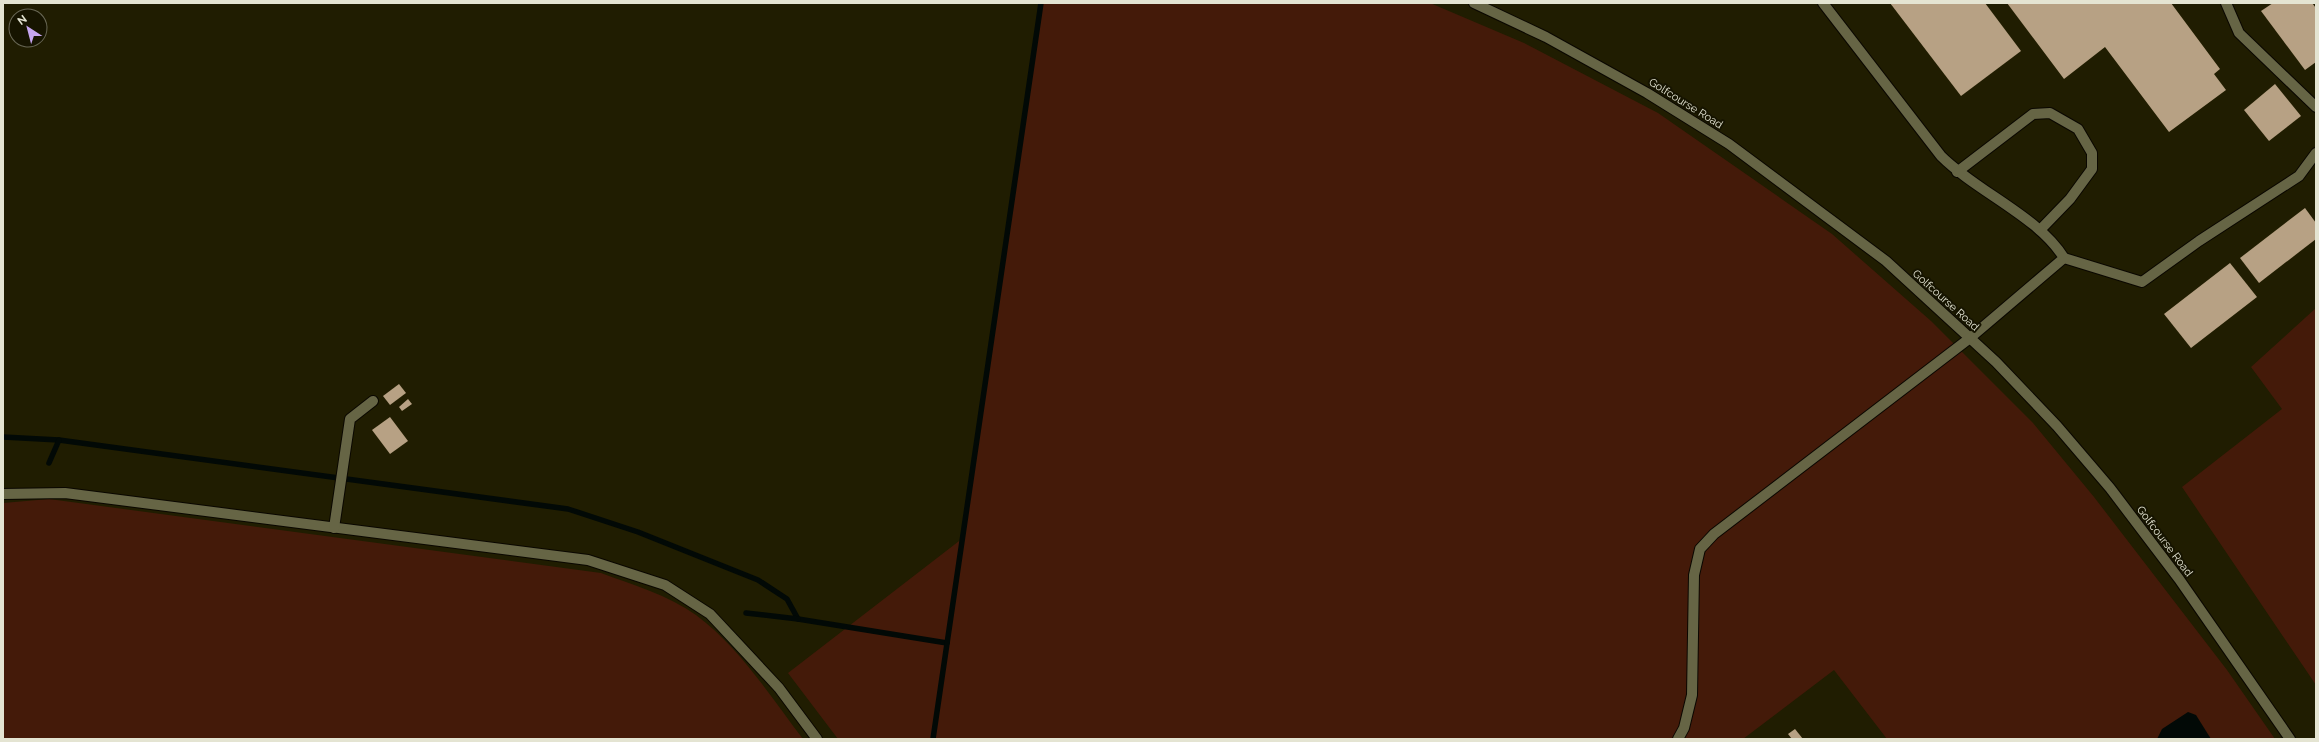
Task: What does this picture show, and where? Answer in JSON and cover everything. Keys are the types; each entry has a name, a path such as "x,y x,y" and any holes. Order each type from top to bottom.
{"street":[{"name":"Golfcourse Road","path":"1474,3 1546,37 1647,92 1729,144 1886,261 1970,338 2057,426 2110,488 2179,579 2290,739"},
{"path":"1823,3 1941,156 1957,172 2040,230 2064,258 2142,282 2200,241 2299,176 2316,153"},
{"path":"2226,3 2239,33 2316,107"},
{"path":"1957,172 2033,114 2050,113 2078,129 2092,153 2092,169 2070,199 2040,230"},
{"path":"1678,739 1684,728 1692,695 1694,575 1700,549 1714,534 1970,338 2064,258"},
{"path":"334,528 350,419 373,401"},
{"path":"3,494 65,494 588,560 665,585 710,614 779,688 818,739"}],"shaded area":[{"path":"1041,3 1430,3 1524,43 1658,113 1832,234 1931,321 2033,423 2094,497 2227,670 2275,739 1887,739 1834,670 1743,739 838,739 788,673 963,538"},
{"path":"2316,308 2316,685 2182,487 2282,409 2251,367"},
{"path":"49,499 601,573 650,591 674,602 696,615 712,628 727,642 754,673 803,739 3,739 3,503"},
{"path":"2188,712 2196,715 2211,739 2157,739 2162,729"}],"building":[{"path":"1890,3 1985,3 2021,51 1961,96"},
{"path":"2007,3 2171,3 2220,69 2214,74 2226,90 2169,132 2105,47 2064,79"},
{"path":"2273,3 2312,3 2316,8 2316,62 2305,70 2261,11"},
{"path":"2275,84 2301,116 2269,141 2244,110"},
{"path":"2305,208 2316,223 2316,239 2259,283 2240,258"},
{"path":"2230,263 2257,297 2191,348 2164,314"},
{"path":"399,384 406,393 390,405 383,396"},
{"path":"408,399 412,404 402,411 399,407"},
{"path":"390,417 408,441 390,454 372,430"},
{"path":"1795,729 1803,739 1792,739 1788,734"}],"waterway":[{"path":"933,739 1041,3"},
{"path":"3,437 59,440 568,509 638,532 758,580 787,599 798,619 947,643"},
{"path":"49,463 59,440"},
{"path":"746,613 798,619"}]}
